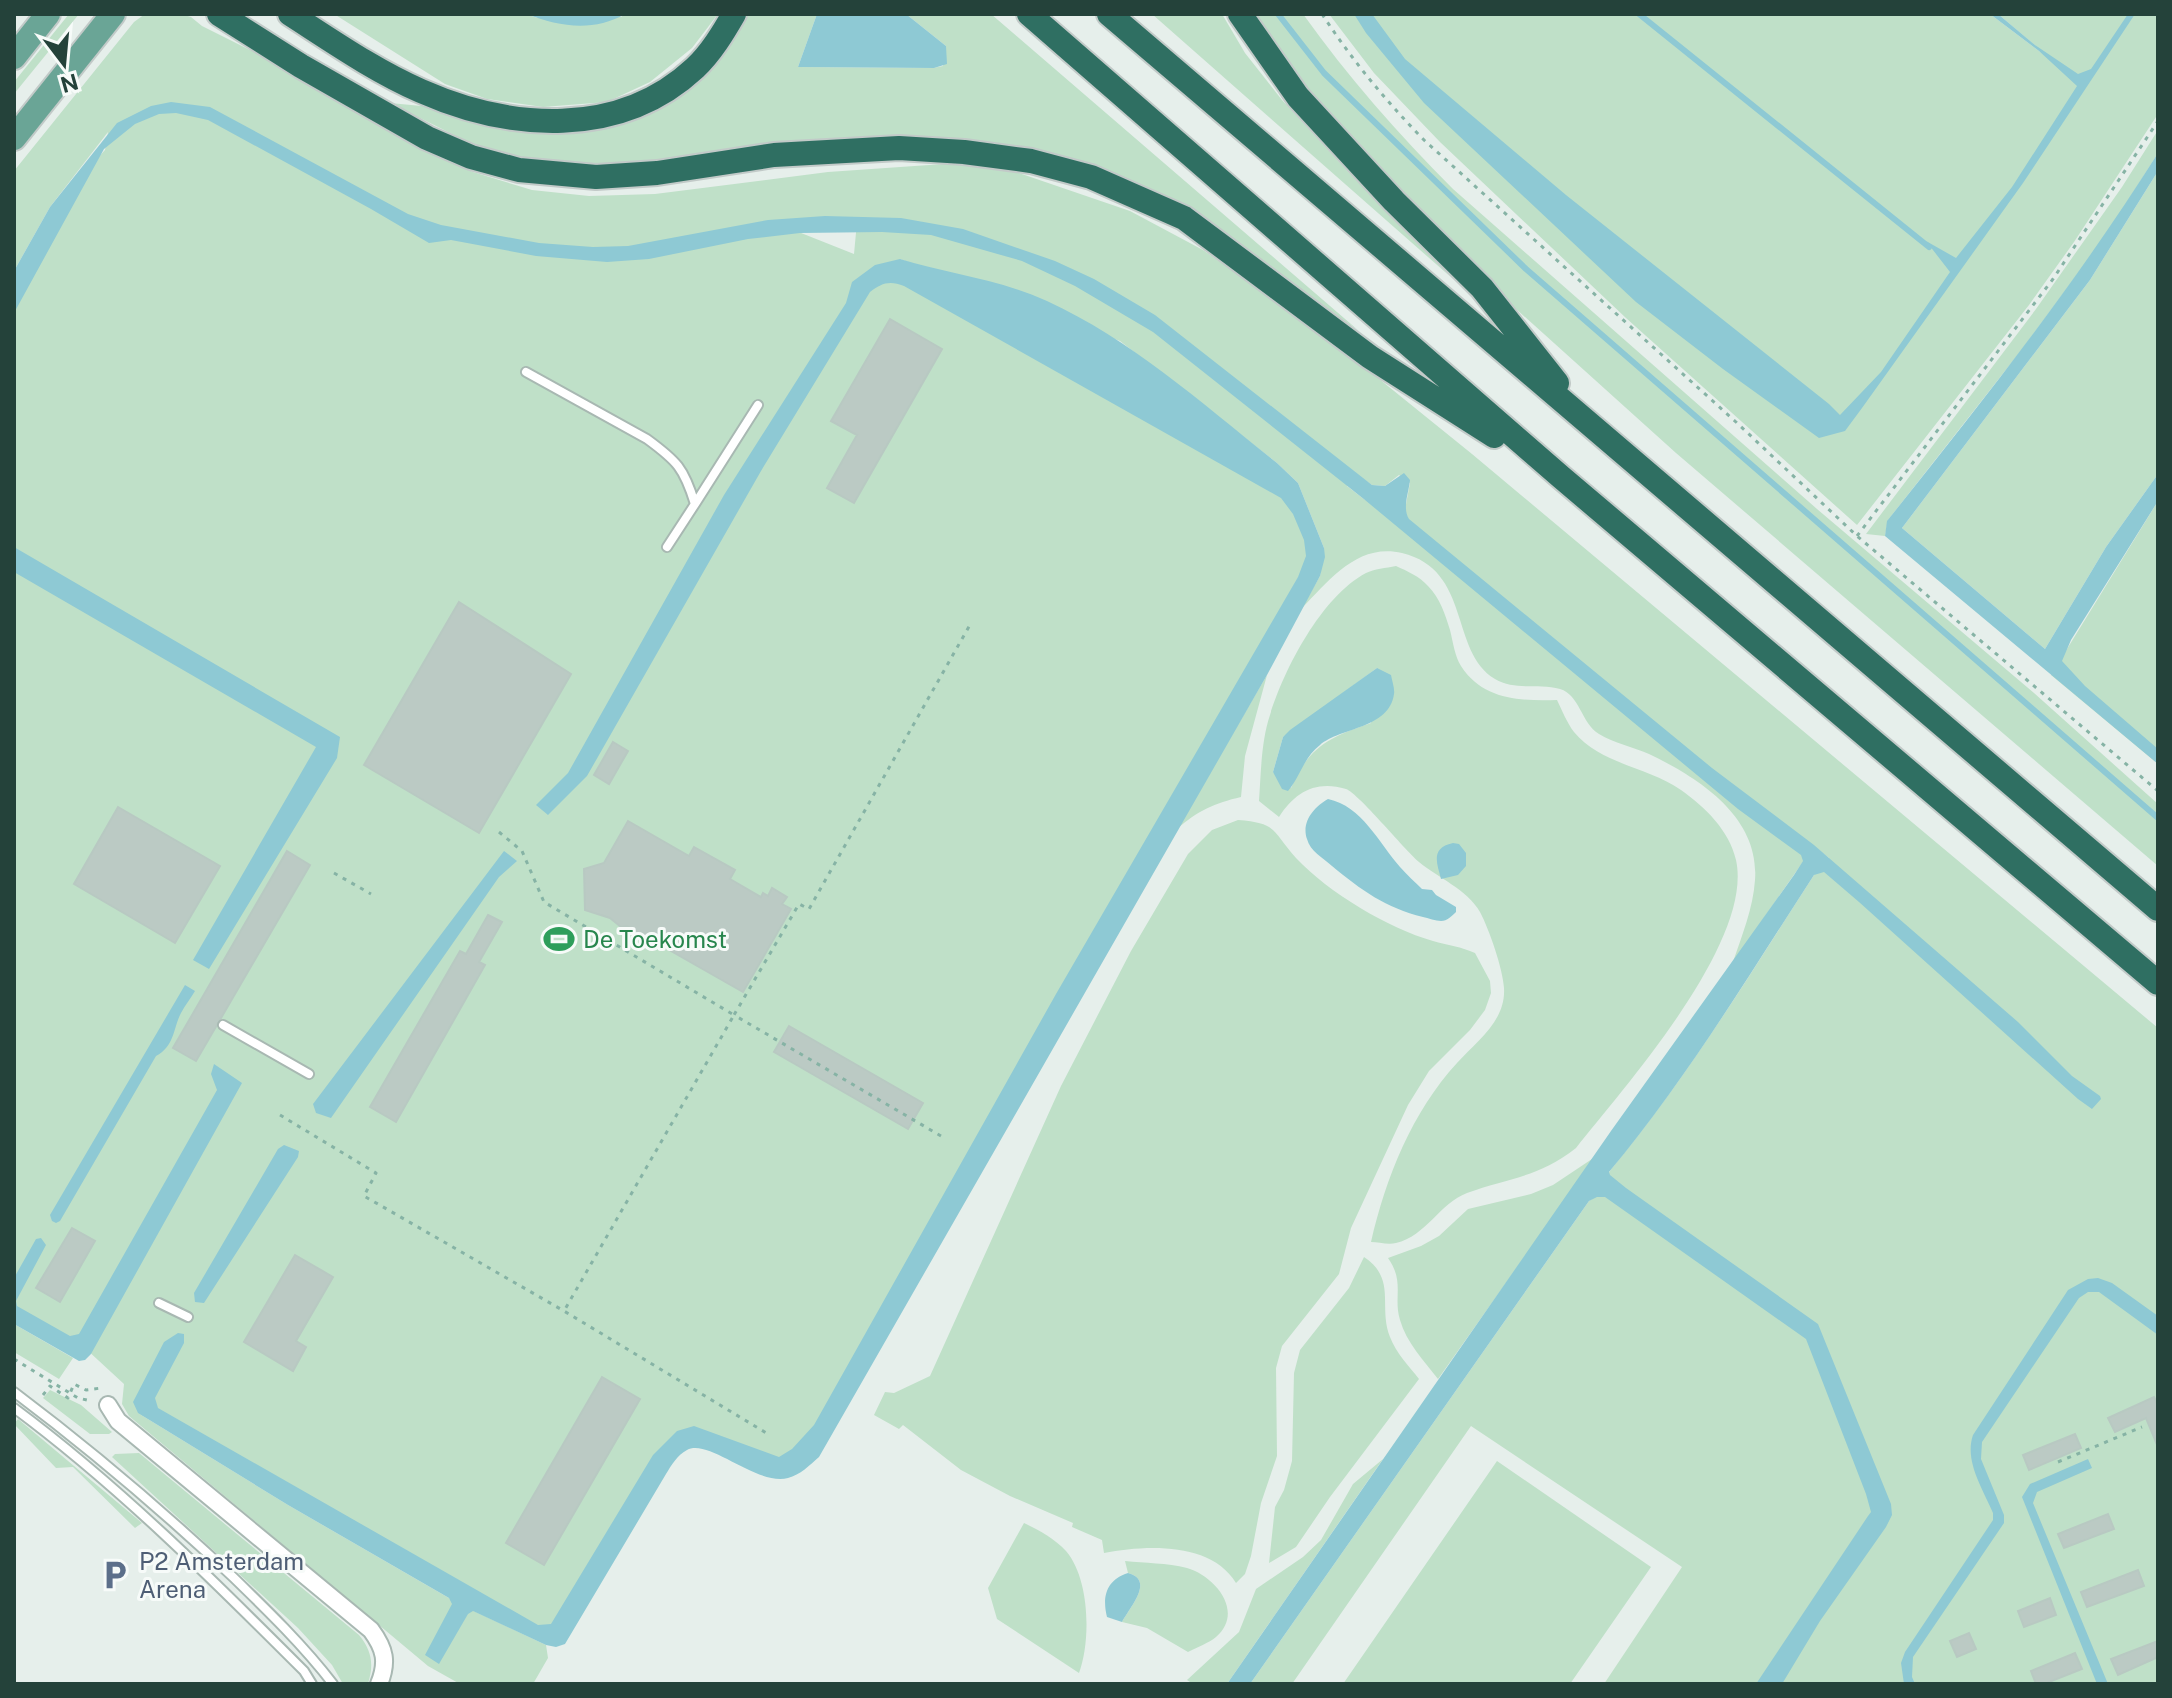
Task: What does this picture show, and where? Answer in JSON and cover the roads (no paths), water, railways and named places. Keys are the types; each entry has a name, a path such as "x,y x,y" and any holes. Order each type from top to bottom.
{"highway":[{"path":"219,14 301,66 427,138 471,157 519,170 596,177 657,173 774,155 899,148 1031,161 1091,177 1131,192 1184,218 1370,357 1561,477"},
{"path":"290,14 421,91 501,117 559,122 593,120 632,108 656,95 696,67 734,14"},
{"path":"1029,14 1561,477 2158,983"},
{"path":"1109,14 2158,909"},
{"path":"1240,14 1298,97 1394,201 1482,288 1591,426"}],"main road":[{"path":"14,57 48,14"},
{"path":"14,138 113,14"}],"street":[{"path":"108,1396 118,1421 371,1630 383,1646 386,1667 379,1684"}],"lane":[{"path":"526,372 660,449 684,473 695,504"},
{"path":"667,547 758,405"},
{"path":"223,1025 309,1074"},
{"path":"159,1303 188,1317"},
{"path":"14,1392 86,1446 183,1530 257,1601 333,1684"},
{"path":"14,1408 82,1462 220,1587 304,1671 312,1684"}],"water":[{"path":"527,14 625,14 601,23 576,26"},
{"path":"817,14 906,14 946,46 947,64 934,68 798,67"},
{"path":"1354,14 1372,14 1405,59 1566,195 1840,415 1881,372 1950,272 1926,241 1956,258 2012,187 2077,86 2039,51 1990,14 1998,14 2035,45 2078,74 2091,69 2128,14 2135,14 2023,183 1845,431 1819,438 1636,302 1424,103"},
{"path":"171,102 210,107 408,214 441,225 539,243 593,247 628,246 768,220 825,216 901,218 963,229 1055,261 1094,279 1155,315 1372,485 1385,486 1404,473 1410,480 1406,505 1409,519 1712,768 1814,845 2018,1022 2072,1076 2100,1096 2101,1099 2092,1109 2078,1099 1824,872 1814,875 1691,1064 1609,1172 1626,1188 1818,1324 1891,1504 1892,1515 1886,1527 1820,1621 1782,1684 1756,1684 1871,1512 1866,1494 1806,1339 1605,1197 1597,1197 1589,1201 1250,1684 1227,1684 1611,1131 1794,875 1803,861 1801,855 1738,809 1365,500 1153,332 1075,286 1022,261 931,235 882,232 800,233 748,239 649,259 607,262 536,256 451,240 429,243 208,120 176,113 159,114 135,124 104,149 14,313 14,271 50,207 117,123 151,106"},
{"path":"2158,153 2158,171 2090,280 1902,528 2045,649 2106,547 2158,474 2158,501 2071,640 2062,661 2085,686 2158,749 2158,764 1885,536 1887,521 2062,294"},
{"path":"900,259 1029,293 1109,335 1166,375 1298,483 1324,548 1320,576 1267,675 819,1457 797,1475 775,1479 708,1450 687,1450 670,1468 565,1644 556,1647 546,1645 473,1611 468,1614 439,1664 425,1655 452,1604 449,1598 138,1413 133,1402 164,1342 178,1333 184,1334 184,1343 155,1398 158,1408 538,1625 551,1624 653,1455 677,1431 694,1426 779,1457 792,1449 814,1425 1056,994 1298,577 1306,556 1304,540 1293,514 1281,498 904,286 894,283 882,285 870,292 761,471 587,776 548,815 536,805 568,773 724,495 846,303 852,282 875,265"},
{"path":"14,547 340,737 337,758 209,969 193,960 316,747 14,572"},
{"path":"1377,668 1391,675 1394,692 1390,706 1374,721 1320,745 1310,755 1288,791 1282,789 1273,772 1283,737"},
{"path":"1328,799 1351,809 1408,876 1422,889 1432,890 1456,907 1456,912 1441,921 1397,909 1364,890 1317,854 1309,843 1307,821 1318,806"},
{"path":"1453,843 1459,844 1466,853 1466,866 1458,875 1441,879 1438,852"},
{"path":"504,851 517,861 499,877 331,1118 316,1113 313,1104"},
{"path":"185,985 195,991 181,1013 170,1042 156,1056 60,1221 52,1221 50,1215"},
{"path":"214,1064 242,1083 91,1354 79,1361 14,1324 14,1278 36,1239 41,1238 46,1245 16,1301 17,1306 70,1336 79,1334 217,1090 211,1074"},
{"path":"284,1145 299,1151 298,1157 204,1303 195,1302 194,1293 278,1149"},
{"path":"2098,1278 2112,1283 2158,1316 2158,1335 2099,1292 2088,1292 2079,1298 1982,1442 1981,1459 2004,1515 2004,1523 1913,1657 1912,1677 1915,1684 1904,1684 1901,1663 1905,1652 1993,1520 1973,1465 1973,1435 2068,1290 2088,1279"},
{"path":"2088,1459 2092,1468 2037,1492 2033,1503 2108,1684 2097,1684 2022,1497 2030,1484"},
{"path":"1128,1573 1136,1576 1140,1588 1122,1622 1107,1617 1105,1603 1110,1585"}],"waterway":[{"path":"1278,14 1324,73 1526,269 2158,818"},
{"path":"1639,14 1929,247"}],"place":[{"name":"De Toekomst","path":"559,939"},
{"name":"P2 Amsterdam Arena","path":"115,1575"}]}
